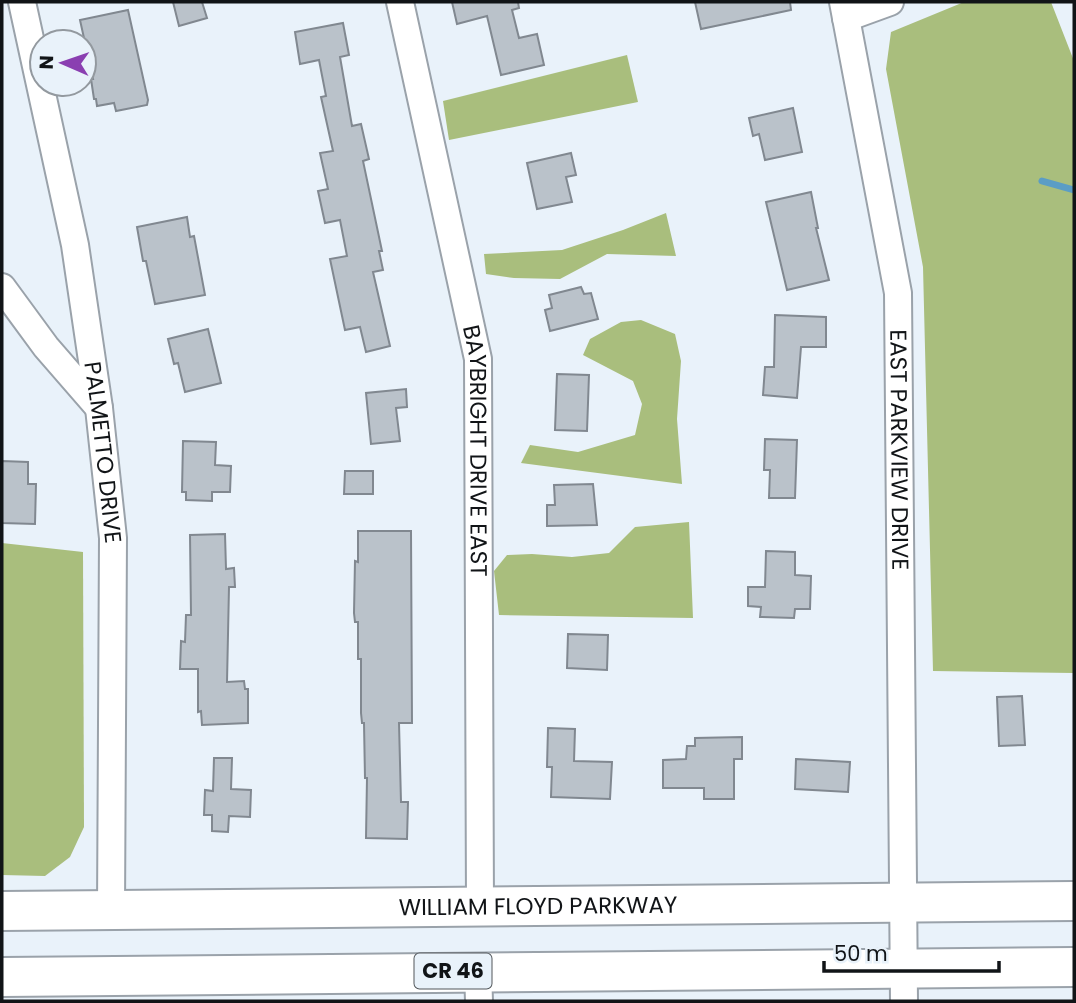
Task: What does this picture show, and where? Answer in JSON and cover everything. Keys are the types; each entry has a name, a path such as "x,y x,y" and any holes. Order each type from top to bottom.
{"highway":[{"name":"WILLIAM FLOYD PARKWAY","path":"2,911 1074,901"},
{"name":"CR 46","path":"2,977 113,989 904,985 1074,967"}],"street":[{"name":"PALMETTO DRIVE","path":"22,2 75,245 99,408 113,538 111,910"},
{"name":"BAYBRIGHT DRIVE EAST","path":"400,2 478,359 480,908"},
{"path":"844,10 890,2"},
{"name":"EAST PARKVIEW DRIVE","path":"844,10 898,293 904,985"},
{"path":"2,287 46,347 99,408"}],"green space":[{"path":"964,2 1051,2 1074,61 1074,673 933,671 923,267 886,69 891,32"},
{"path":"627,55 638,102 449,140 443,101"},
{"path":"666,213 676,256 607,254 560,279 514,278 486,274 484,254 562,250"},
{"path":"641,320 675,334 681,361 677,419 682,484 521,463 530,445 578,452 635,435 642,404 633,381 583,355 590,339 621,322"},
{"path":"689,522 693,618 499,615 494,571 507,555 572,557 609,553 635,527"},
{"path":"2,543 83,552 84,827 70,857 45,876 2,875"}],"building":[{"path":"173,2 202,2 207,18 179,26"},
{"path":"452,2 518,2 519,8 512,10 519,38 537,34 544,65 501,75 487,16 457,24"},
{"path":"695,2 790,2 791,10 701,29"},
{"path":"128,10 147,105 116,111 114,103 97,106 94,98 98,98 98,28 82,28 80,20"},
{"path":"343,23 349,55 340,57 352,126 361,124 369,159 363,161 382,251 379,251 383,270 373,272 390,346 366,352 360,327 345,330 330,259 347,256 340,220 325,223 318,191 328,189 320,153 333,151 321,97 326,96 319,60 300,64 295,32"},
{"path":"793,108 802,152 765,160 759,134 753,136 749,118"},
{"path":"571,153 576,175 566,177 572,202 537,209 527,163"},
{"path":"811,192 816,228 829,280 787,290 766,202"},
{"path":"187,217 190,237 194,236 205,295 155,304 137,227"},
{"path":"581,287 584,294 591,293 598,319 550,331 545,310 552,308 549,295"},
{"path":"775,315 826,317 826,347 801,347 797,398 763,395 765,367 774,367"},
{"path":"208,329 221,383 185,392 178,363 174,364 168,339"},
{"path":"557,374 589,375 587,431 555,430"},
{"path":"406,389 407,407 396,408 400,441 371,444 366,393"},
{"path":"765,439 797,440 795,498 769,498 770,470 764,470"},
{"path":"183,441 216,442 215,465 231,466 230,492 212,492 212,501 186,500 186,492 182,492"},
{"path":"2,461 28,462 28,484 36,484 35,524 2,523"},
{"path":"345,471 373,471 373,494 344,494"},
{"path":"593,484 597,525 547,526 547,505 555,505 554,485"},
{"path":"358,531 411,531 412,723 399,723 401,802 408,802 407,839 366,838 367,778 361,713 361,659 358,659 358,622 355,622 354,613"},
{"path":"225,534 226,569 234,568 235,587 229,587 227,682 244,681 245,689 248,689 248,723 202,725 201,711 198,712 198,669 180,669 186,615 191,615 190,535"},
{"path":"766,551 795,552 795,575 811,576 810,609 795,609 794,618 760,617 761,607 748,606 748,587 765,587"},
{"path":"568,634 608,635 607,670 567,668"},
{"path":"1022,696 1025,745 999,746 997,697"},
{"path":"548,728 575,729 574,761 612,762 610,799 551,797 552,767 547,767"},
{"path":"742,737 742,759 734,759 734,799 704,799 704,788 663,788 663,760 686,759 687,746 695,746 695,738"},
{"path":"214,758 232,758 231,789 251,790 250,817 229,816 228,832 212,831 212,815 204,815 205,790 213,791"},
{"path":"796,759 850,762 848,792 795,789"}],"waterway":[{"path":"1042,181 1074,190"}]}
